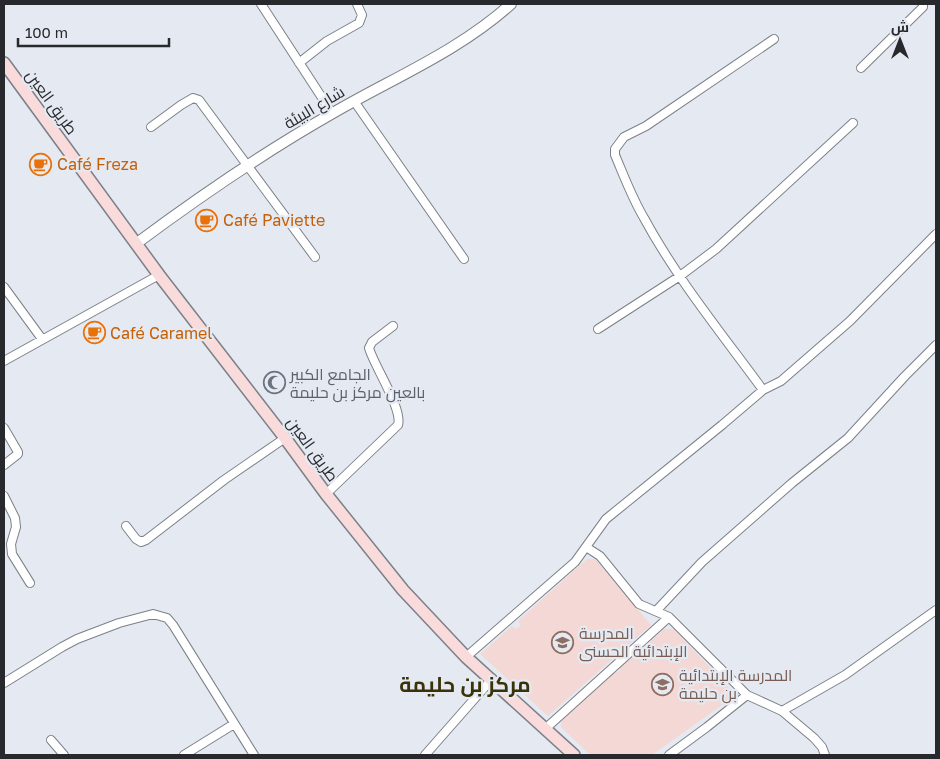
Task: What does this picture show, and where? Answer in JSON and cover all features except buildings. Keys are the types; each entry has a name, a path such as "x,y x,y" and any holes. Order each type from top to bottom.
{"main road":[{"name":"طريق العين","path":"4,63 159,274 326,494 403,590 466,657 574,755"}],"street":[{"path":"261,4 332,114"},
{"path":"299,63 327,42 359,23 362,15 357,4"},
{"name":"شارع البيئة","path":"137,243 248,165 354,101 452,48 511,4"},
{"path":"861,68 923,7 923,4"},
{"path":"763,390 680,276 643,217 615,155 615,149 624,137 646,126 774,39"},
{"path":"151,127 180,105 193,98 199,100 314,257"},
{"path":"354,101 464,259"},
{"path":"598,329 680,276 716,249 760,211 853,123"},
{"path":"466,657 575,562 606,519 763,390 781,381 850,321 936,234"},
{"path":"4,361 159,274"},
{"path":"4,286 42,339"},
{"path":"326,494 398,424 398,415 369,348 372,342 393,326"},
{"path":"656,610 702,562 792,483 848,438 936,345"},
{"path":"4,428 18,452 4,465"},
{"path":"126,526 136,539 141,542 146,540 224,480 285,438"},
{"path":"4,496 15,518 16,527 11,544 12,554 30,583"},
{"path":"586,547 600,556 639,604 668,617 747,694 782,711 814,738 822,747 825,755"},
{"path":"782,711 845,675 936,610"},
{"path":"4,684 77,639 138,617 160,614 173,625 254,755"},
{"path":"545,729 668,617"},
{"path":"425,755 491,680"},
{"path":"669,755 747,694"},
{"path":"184,755 234,724"},
{"path":"52,740 64,755"}],"shaded area":[{"name":"المدرسة الإبتدائية الحسنى","path":"587,559 595,559 651,625 548,716 480,654 512,626 516,629 521,626 518,621"},
{"name":"المدرسة الإبتدائية بن حليمة","path":"664,629 674,629 736,695 652,755 590,755 561,727 561,720 613,672 616,673 620,670 620,667"}],"place":[{"name":"Café Freza","path":"41,164"},
{"name":"Café Paviette","path":"207,220"},
{"name":"Café Caramel","path":"94,333"},
{"name":"الجامع الكبير بالعين مركز بن حليمة","path":"274,383"},
{"name":"المدرسة الإبتدائية الحسنى","path":"563,642"},
{"name":"المدرسة الإبتدائية بن حليمة","path":"663,684"}],"district":[{"name":"مركز بن حليمة","path":"465,685"}]}
